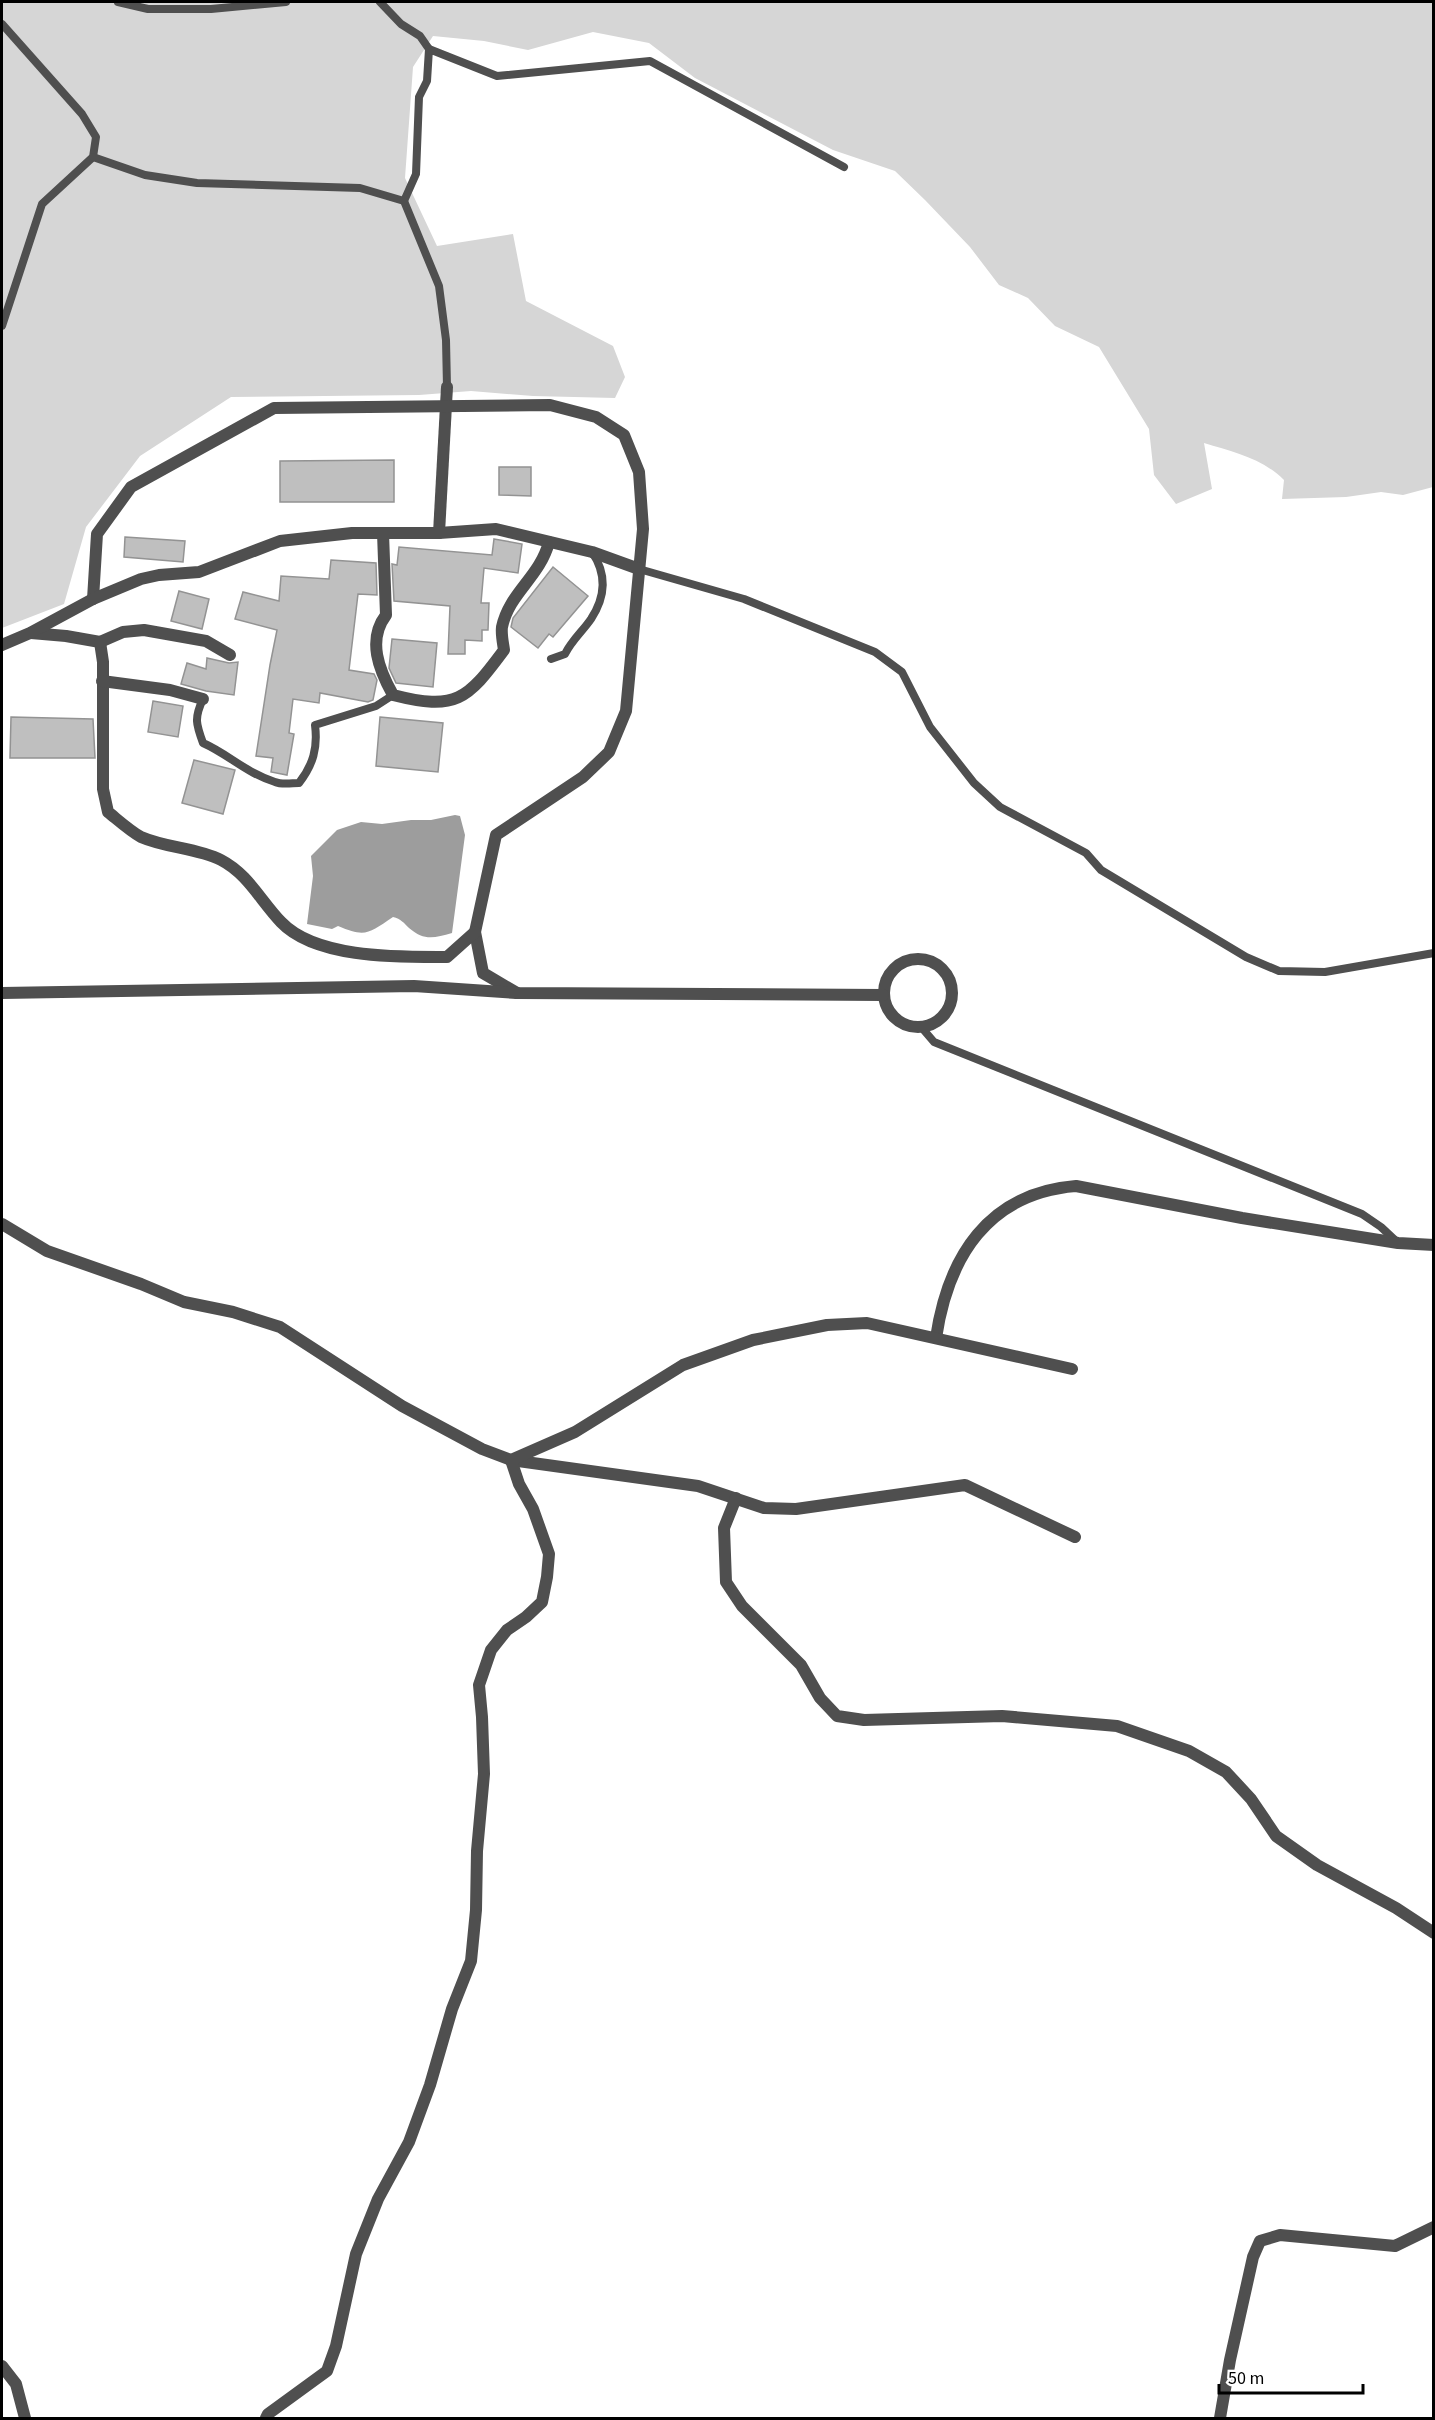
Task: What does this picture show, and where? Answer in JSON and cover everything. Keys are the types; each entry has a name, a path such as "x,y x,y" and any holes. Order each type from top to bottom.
{"street":[{"path":"439,533 447,387"},
{"path":"93,599 97,534 131,487 274,408 550,405 596,417 624,435 639,472 643,529 626,711 609,752 583,777 496,835 475,932 483,973 517,993"},
{"path":"2,645 30,633 93,599 141,579 159,575 200,572 280,541 352,533 439,533 496,529 592,552 639,569"},
{"path":"383,533 386,615 378,626 375,647 382,673 393,695 421,702 444,702 460,698 486,674 504,650 502,628 513,599 537,571 549,542"},
{"path":"30,633 100,642 123,632 144,630 207,641 230,656"},
{"path":"100,642 103,662 103,789 108,812 141,837 220,860 248,879 282,923 304,938 344,951 398,957 447,957 475,932"},
{"path":"102,681 170,690 203,699"},
{"path":"907,960 930,961 940,967 947,975 952,997 949,1008 942,1018 922,1028 900,1023 891,1016 885,1006 883,995 884,984 889,973 907,960"},
{"path":"2,993 414,986 517,993 883,995"},
{"path":"936,1338 940,1308 956,1269 982,1227 1004,1209 1054,1188 1076,1186 1242,1218 1398,1243 1434,1245"},
{"path":"2,1224 47,1251 141,1284 184,1302 232,1312 280,1327 402,1406 482,1449 511,1460 698,1486 764,1508 796,1509 965,1485 1075,1537"},
{"path":"511,1460 575,1432 683,1365 753,1340 827,1325 867,1323 1072,1370"},
{"path":"266,2418 268,2414 327,2371 336,2346 356,2254 378,2199 409,2142 430,2085 452,2009 471,1961 484,1774 479,1685 491,1650 507,1630 542,1602 549,1554 533,1509 519,1485 511,1460"},
{"path":"736,1498 724,1528 726,1582 742,1606 801,1665 820,1698 837,1716 864,1720 1002,1716 1117,1726 1189,1751 1226,1772 1251,1799 1276,1836 1317,1864 1396,1908 1434,1933"},
{"path":"1220,2418 1253,2256 1260,2241 1280,2235 1395,2246 1434,2227"},
{"path":"2,2366 16,2384 22,2416"}],"lane":[{"path":"118,2 148,9 190,9 286,2"},
{"path":"380,2 401,24 420,36 429,49 497,76 650,61 844,167"},
{"path":"2,24 82,114 96,137 93,157 42,204 2,326"},
{"path":"429,49 427,81 419,98 416,174 404,201 439,286 446,340 447,387"},
{"path":"93,157 145,175 196,183 360,188 404,201"},
{"path":"551,659 565,654 571,640 591,619 602,595 603,575 592,552"},
{"path":"639,569 744,599 875,652 902,672 930,727 974,783 1000,807 1086,854 1101,870 1246,957 1279,971 1325,972 1434,953"},
{"path":"203,699 198,710 196,724 203,743 217,749 237,764 277,783 299,783 311,767 316,735 315,725 376,706 393,695"},
{"path":"922,1028 934,1042 1362,1214 1398,1243"}],"shaded area":[{"path":"2,2 1433,2 1433,487 1403,495 1381,492 1346,497 1282,499 1284,480 1275,472 1257,461 1204,443 1212,489 1176,504 1154,475 1149,429 1099,347 1055,326 1028,298 999,285 970,247 895,171 833,150 695,78 649,43 593,32 528,50 484,41 433,36 413,67 405,178 437,246 513,234 526,301 613,346 625,377 615,398 533,396 471,391 419,395 231,397 140,456 86,527 64,604 2,628"},
{"path":"460,816 465,835 452,933 424,937 393,917 372,930 361,933 338,926 332,929 307,924 313,876 311,856 337,830 361,822 382,824 431,820"}],"building":[{"path":"394,460 394,502 280,502 280,461"},
{"path":"499,467 531,467 531,496 499,495"},
{"path":"125,537 185,541 183,562 124,557"},
{"path":"494,539 522,544 518,573 484,568 481,603 489,603 488,630 482,630 482,641 465,640 465,654 448,654 450,606 394,601 392,564 397,565 399,547 492,555"},
{"path":"331,560 376,563 377,595 358,594 349,670 374,674 377,680 373,700 368,702 320,693 319,703 293,699 289,733 294,734 287,775 271,772 273,758 256,756 277,630 235,619 243,592 279,601 281,576 329,579"},
{"path":"553,567 588,596 553,637 549,634 538,648 511,627 513,618"},
{"path":"179,591 209,599 202,629 171,621"},
{"path":"392,639 437,643 433,687 396,683 389,668"},
{"path":"207,658 229,663 238,662 234,695 181,684 187,663 206,669"},
{"path":"153,701 183,706 178,737 148,732"},
{"path":"11,717 93,719 95,758 10,758"},
{"path":"380,717 443,723 438,772 376,766"},
{"path":"194,760 235,770 223,814 182,803"}]}
